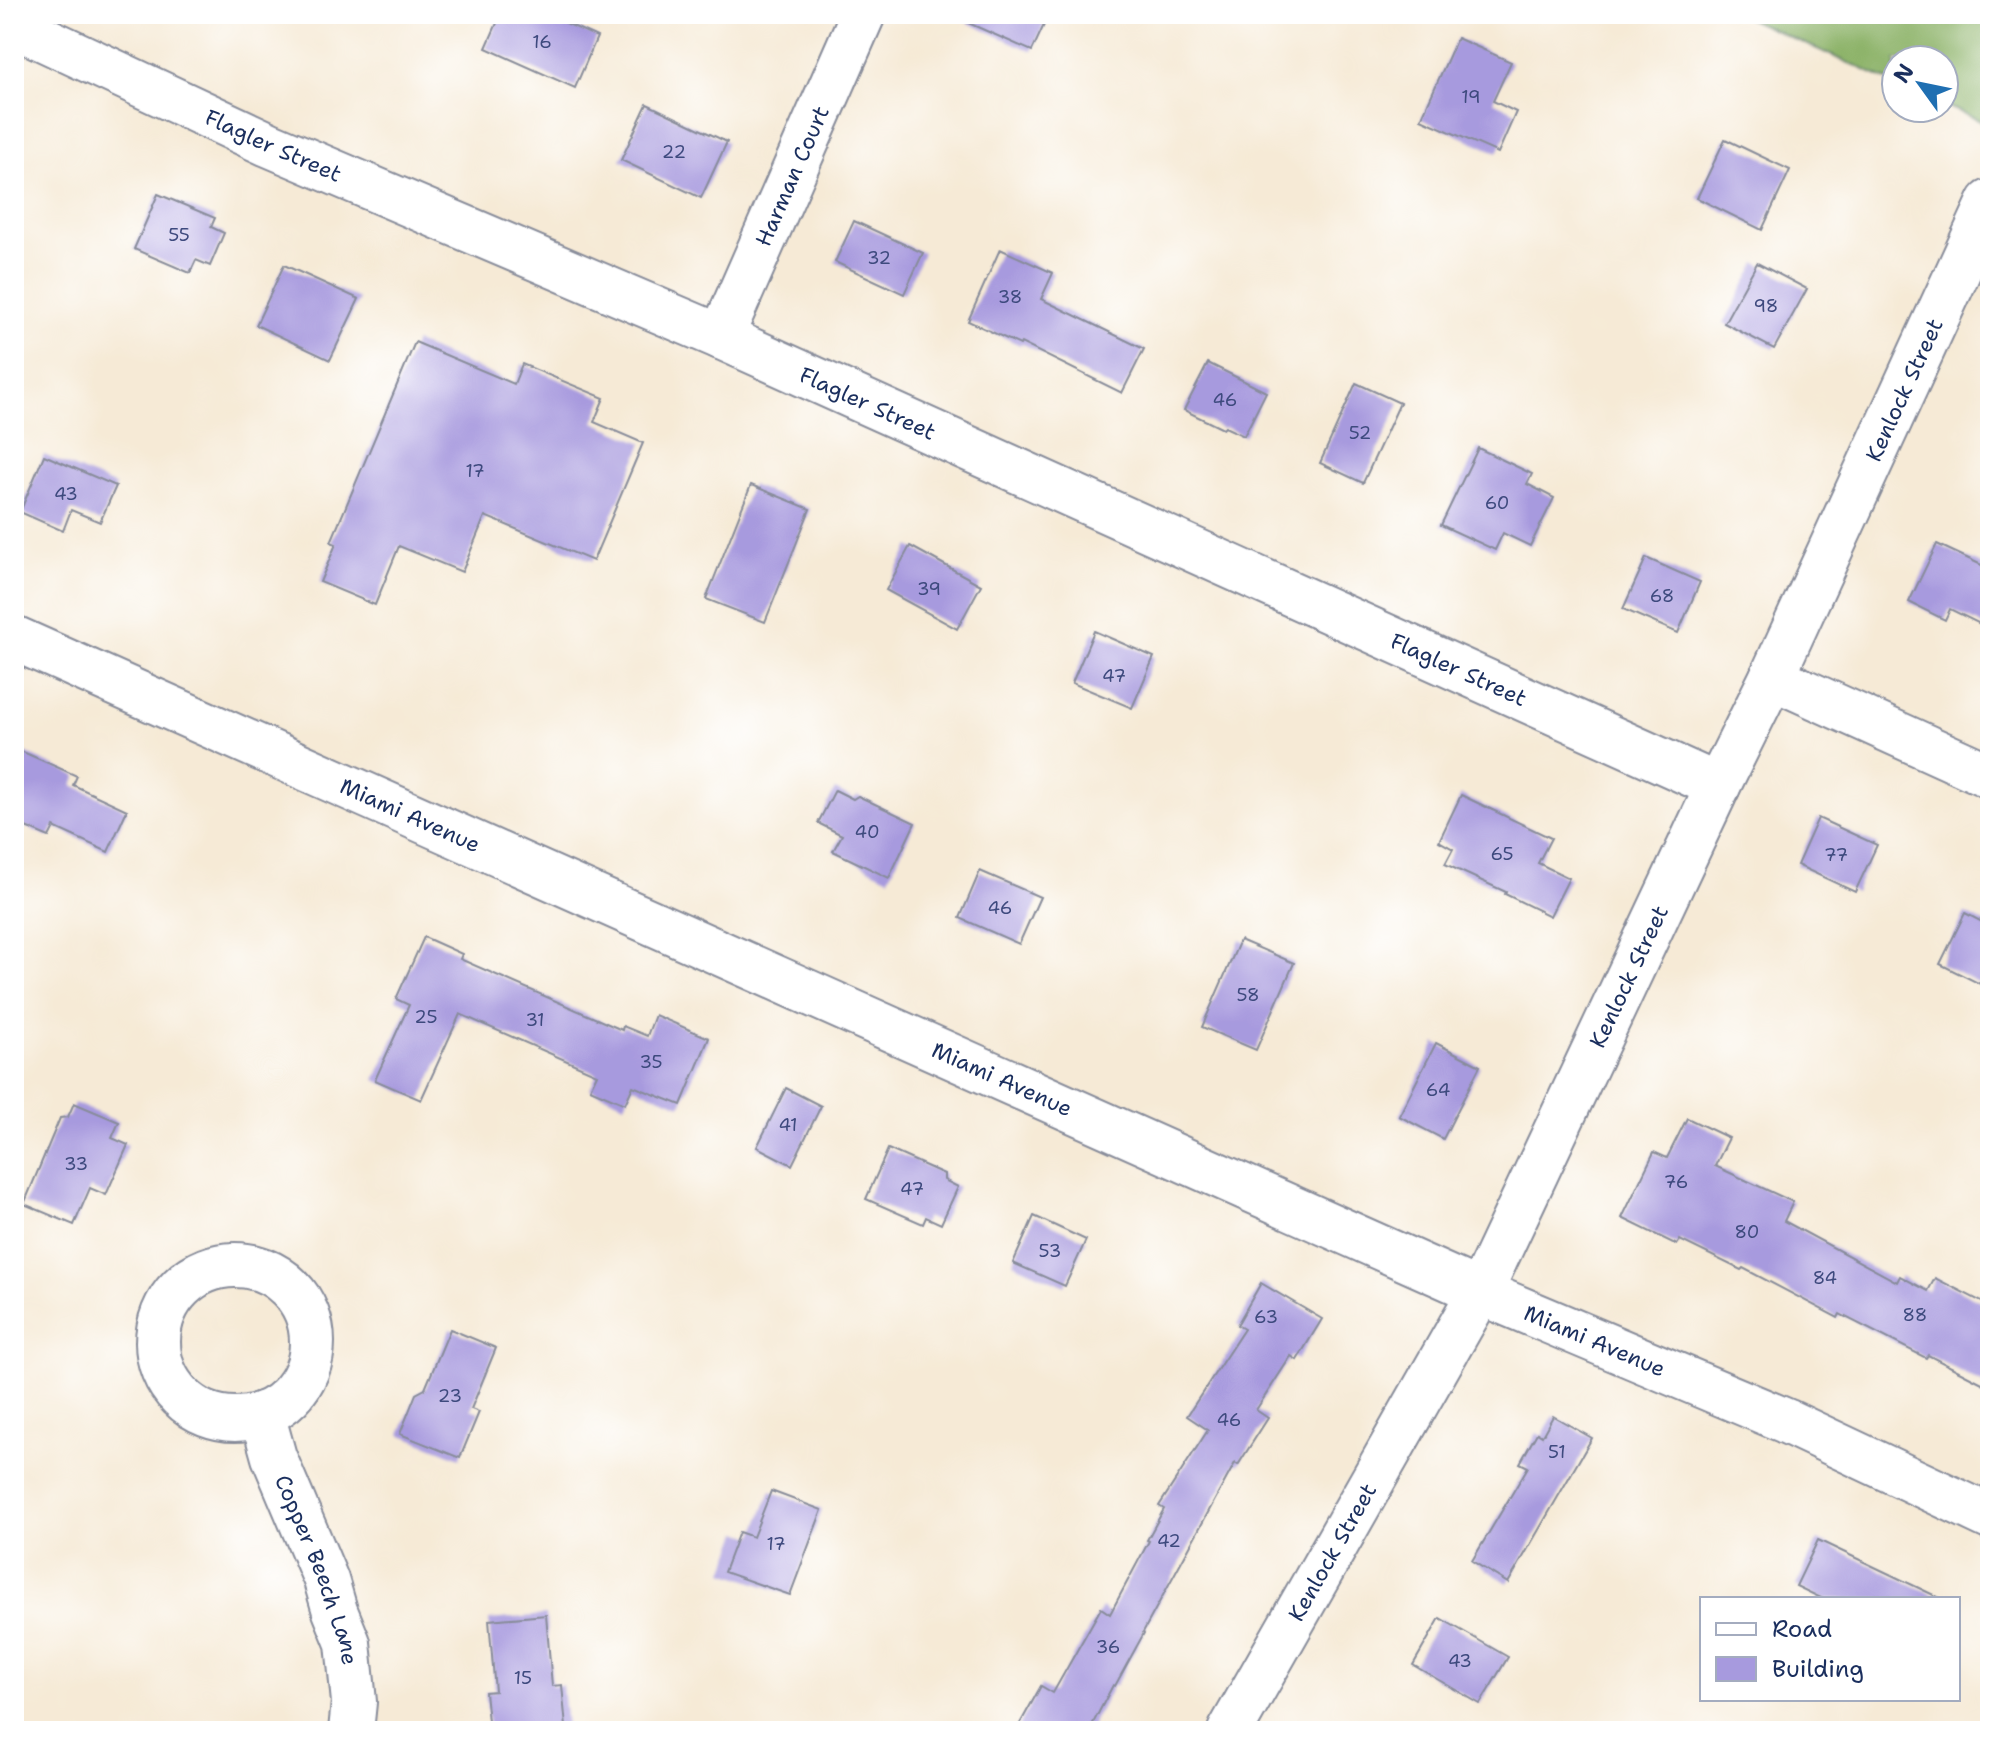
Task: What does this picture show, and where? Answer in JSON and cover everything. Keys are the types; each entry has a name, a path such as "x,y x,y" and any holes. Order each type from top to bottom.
{"street":[{"name":"Harman Court","path":"721,337 863,14"},
{"name":"Flagler Street","path":"14,25 268,144 721,337 1718,786"},
{"name":"Kenlock Street","path":"1230,1731 1480,1292 1772,677 1990,202"},
{"name":"Miami Avenue","path":"14,638 1480,1292 1786,1421 1990,1517"},
{"path":"1772,677 1990,776"},
{"name":"Copper Beech Lane","path":"262,1414 274,1457 326,1580 348,1643 354,1702 351,1731"}],"green space":[{"path":"1738,14 1990,14 1990,125 1960,112 1960,44 1880,44 1880,77"}],"building":[{"path":"501,14 546,14 597,37 575,88 486,48"},
{"path":"948,14 1049,14 1032,51"},
{"path":"1457,38 1511,62 1493,101 1516,112 1498,153 1421,119"},
{"path":"647,104 727,142 701,198 621,160"},
{"path":"1725,139 1790,170 1762,230 1697,198"},
{"path":"158,194 215,218 211,227 224,233 210,266 196,260 190,273 134,249"},
{"path":"854,221 923,253 904,294 835,262"},
{"path":"1000,249 1053,273 1041,299 1144,349 1122,393 1021,343 968,321"},
{"path":"1757,263 1807,289 1774,349 1724,323"},
{"path":"284,265 359,299 330,360 256,325"},
{"path":"415,342 514,384 522,364 604,398 594,422 643,443 593,561 485,516 462,572 399,546 375,605 320,582 336,544 331,542"},
{"path":"1208,363 1266,392 1244,436 1184,410"},
{"path":"1356,383 1400,403 1363,483 1320,463"},
{"path":"1478,448 1532,474 1527,484 1554,498 1530,546 1503,533 1495,550 1441,525"},
{"path":"44,455 116,486 100,522 71,510 63,531 20,512"},
{"path":"751,485 810,509 765,622 706,599"},
{"path":"1937,544 1990,569 1990,629 1950,609 1945,620 1909,602"},
{"path":"910,546 981,585 957,629 886,590"},
{"path":"1646,558 1700,582 1678,633 1623,609"},
{"path":"1094,631 1154,657 1132,708 1072,683"},
{"path":"14,748 77,776 73,785 127,810 108,852 54,827 49,837 14,822"},
{"path":"835,790 853,799 858,796 915,823 889,878 833,851 842,835 818,823"},
{"path":"1461,795 1551,838 1538,863 1569,878 1550,916 1445,864 1453,849 1439,841"},
{"path":"1818,818 1877,845 1855,892 1797,865"},
{"path":"980,871 1040,897 1019,944 960,918"},
{"path":"1965,913 1990,926 1990,989 1940,964"},
{"path":"424,937 462,954 460,959 622,1030 623,1026 647,1036 655,1015 709,1038 681,1105 633,1086 625,1104 590,1089 597,1074 460,1014 421,1100 375,1080 409,1005 396,999"},
{"path":"1240,940 1294,963 1256,1050 1202,1027"},
{"path":"1436,1043 1480,1066 1443,1139 1399,1116"},
{"path":"786,1088 821,1106 792,1165 757,1147"},
{"path":"74,1103 119,1122 112,1138 128,1145 106,1195 90,1188 74,1225 24,1204 60,1118 68,1117"},
{"path":"1687,1118 1729,1138 1715,1166 1793,1202 1784,1221 1897,1282 1900,1276 1928,1291 1935,1278 1990,1306 1990,1387 1840,1314 1838,1318 1743,1268 1741,1270 1680,1240 1677,1245 1622,1218 1654,1152 1667,1158"},
{"path":"888,1149 944,1174 944,1180 958,1187 941,1224 926,1217 923,1224 866,1199"},
{"path":"1034,1216 1086,1240 1065,1286 1013,1263"},
{"path":"1261,1283 1322,1319 1297,1360 1291,1356 1256,1410 1268,1418 1238,1465 1235,1463 1089,1731 1016,1731 1041,1686 1053,1693 1101,1608 1110,1614 1164,1509 1159,1506 1208,1430 1187,1416 1244,1329 1237,1325"},
{"path":"450,1329 496,1348 471,1409 479,1412 460,1458 400,1434 416,1394 425,1389"},
{"path":"1553,1416 1592,1438 1508,1583 1472,1561 1528,1467 1520,1463 1537,1433 1542,1436"},
{"path":"771,1491 822,1510 790,1595 724,1572 739,1532 753,1537"},
{"path":"1818,1540 1938,1597 1819,1597 1796,1586"},
{"path":"546,1615 552,1686 562,1685 566,1727 489,1731 485,1692 495,1691 489,1620"},
{"path":"1440,1618 1508,1657 1480,1704 1413,1665"}]}
